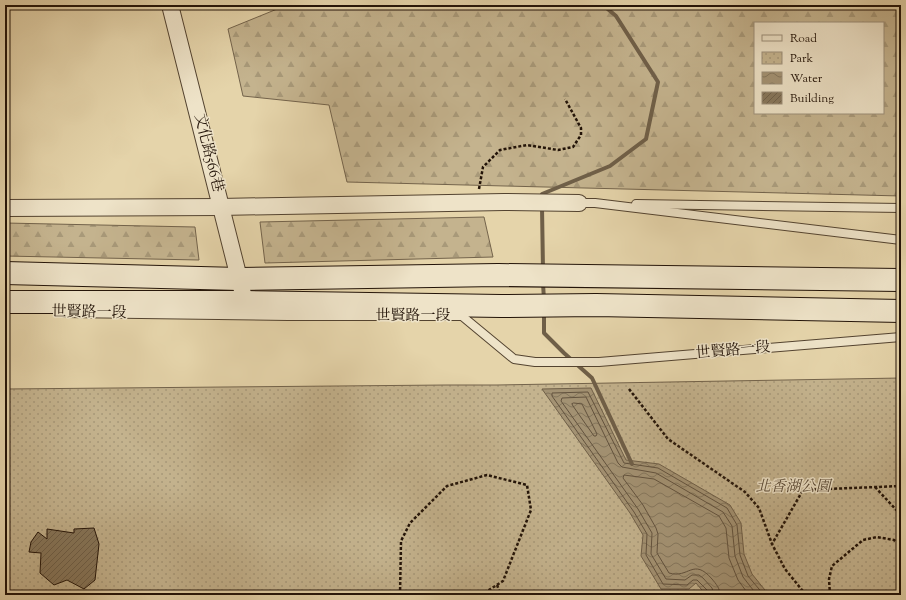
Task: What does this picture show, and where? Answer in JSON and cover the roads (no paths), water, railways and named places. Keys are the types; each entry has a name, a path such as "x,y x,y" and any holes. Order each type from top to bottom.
{"street":[{"name":"文化路566巷","path":"170,5 245,302"},
{"path":"5,208 220,207 504,202 587,203"},
{"path":"5,273 239,279 498,275 901,280"},
{"name":"世賢路一段","path":"5,302 245,302 500,306 596,305 901,311"}],"lane":[{"path":"587,203 901,208"},
{"path":"587,203 901,240"},
{"name":"世賢路一段","path":"60,313 296,316 462,316 514,359 535,362 599,362 901,337"}],"water":[{"path":"591,388 626,460 659,464 730,505 741,523 744,554 752,574 769,595 706,595 696,583 689,589 661,589 641,556 643,535 630,513 542,389"}],"waterway":[{"path":"542,200 542,194 610,166 646,139 658,82 616,16 603,5"},
{"path":"542,207 543,270"},
{"path":"543,283 544,300"},
{"path":"544,313 544,333 592,378 632,464"}],"park label":[{"name":"北香湖公園","path":"793,487"}]}
